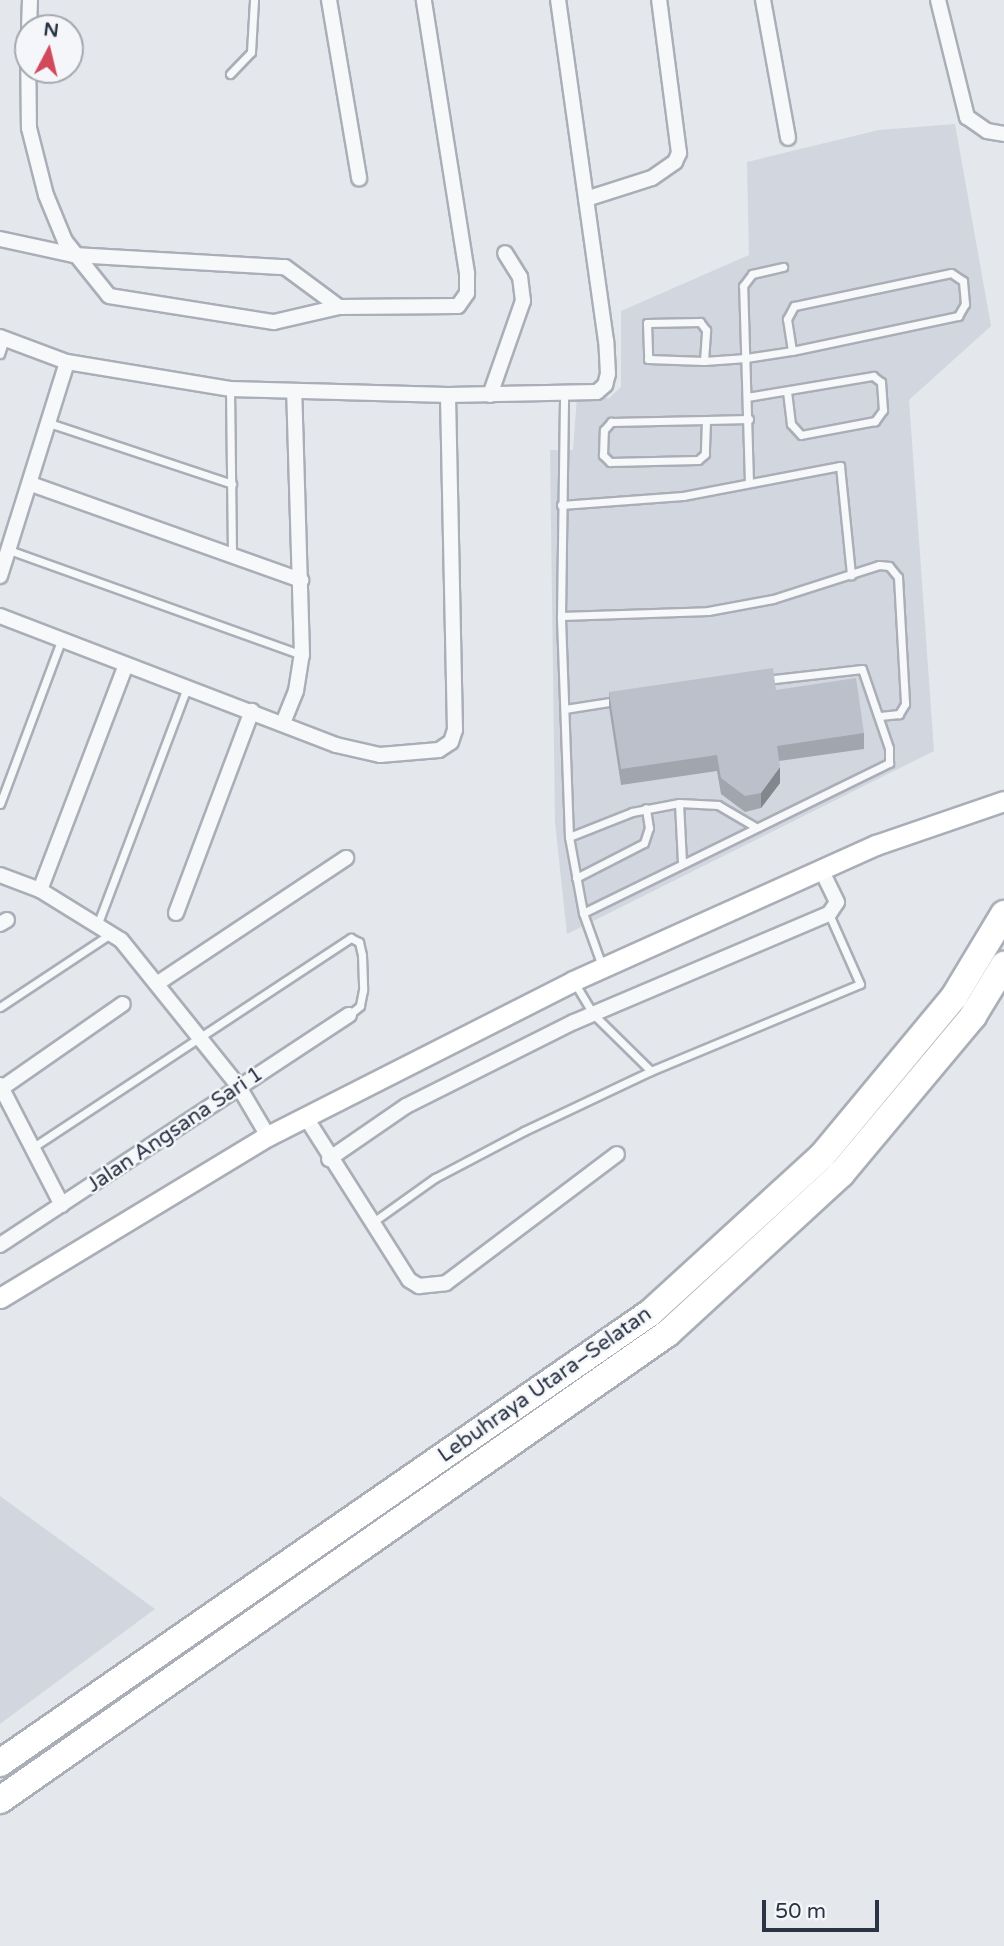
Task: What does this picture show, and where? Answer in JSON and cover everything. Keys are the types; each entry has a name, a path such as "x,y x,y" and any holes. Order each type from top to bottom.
{"highway":[{"name":"Lebuhraya Utara–Selatan","path":"0,1763 650,1313 822,1156 954,997 1004,914"},
{"name":"Lebuhraya Utara–Selatan","path":"0,1800 668,1333 841,1174 973,1016 1004,965"}],"main road":[{"path":"0,1298 268,1136 573,981 876,845 1004,801"}],"street":[{"path":"329,0 359,178"},
{"path":"27,84 35,160 55,218 75,255 101,290 118,298 274,322 339,307 458,306 467,293 424,0"},
{"path":"3,338 67,362 230,388 294,393 448,395 597,392 605,385 608,374 558,0"},
{"path":"586,199 652,178 675,162 678,153 659,0"},
{"path":"764,0 789,138"},
{"path":"938,0 967,117 987,131 1004,134"},
{"path":"0,239 75,255 285,267 339,307"},
{"path":"490,395 523,301 520,276 505,253"},
{"path":"0,576 67,362"},
{"path":"283,723 296,691 302,655 294,393"},
{"path":"0,616 336,745 380,755 439,750 451,742 455,730 448,395"},
{"path":"31,484 301,580"},
{"path":"40,890 126,665"},
{"path":"177,913 252,711"},
{"path":"158,983 346,858"},
{"path":"329,1159 406,1106 593,1014 829,914 837,902 821,869"},
{"path":"0,875 40,890 112,933 158,983 239,1087 268,1136"},
{"path":"62,1205 1,1087 123,1004"},
{"name":"Jalan Angsana Sari 1","path":"1,1243 349,1015"},
{"path":"305,1116 329,1159 409,1280 419,1286 446,1283 617,1154"}],"lane":[{"path":"230,74 251,52 254,0"},
{"path":"749,483 745,280 783,267"},
{"path":"704,361 706,330 700,322 647,323 648,359 704,361 746,358 792,351 958,316 965,304 963,281 951,273 794,306 787,319 792,351"},
{"path":"0,354 3,338"},
{"path":"747,397 878,376 883,410 875,421 801,435 791,424 787,392"},
{"path":"230,388 232,554"},
{"path":"564,394 561,616 569,837 583,913 603,967"},
{"path":"706,420 705,454 698,460 610,462 603,456 604,430 611,422 749,419"},
{"path":"49,423 232,484"},
{"path":"561,505 682,496 840,466 851,575"},
{"path":"9,550 302,655"},
{"path":"561,616 708,611 773,599 879,565 889,566 898,577 905,704 899,714 880,716"},
{"path":"0,804 61,641"},
{"path":"583,913 754,826 884,768 890,756 880,716 862,669 758,681"},
{"path":"98,923 187,687"},
{"path":"565,709 621,701"},
{"path":"569,837 646,808 680,803 718,805 754,826"},
{"path":"680,803 682,862"},
{"path":"576,878 644,843 649,828 646,808"},
{"path":"373,1222 473,1156 650,1071 860,984 829,914"},
{"path":"0,1007 112,933"},
{"path":"32,1148 351,938 359,942 363,990 360,1006 349,1015"},
{"path":"573,981 593,1014 650,1071"}],"shaded area":[{"path":"955,124 991,326 909,400 934,751 567,934 555,822 550,450 573,450 577,397 609,398 621,387 621,311 749,255 747,162 879,130"},
{"path":"0,1496 155,1609 0,1724"}],"building":[{"path":"773,668 776,690 856,678 864,733 777,746 780,767 761,793 745,796 721,778 717,755 621,769 609,692"}]}
